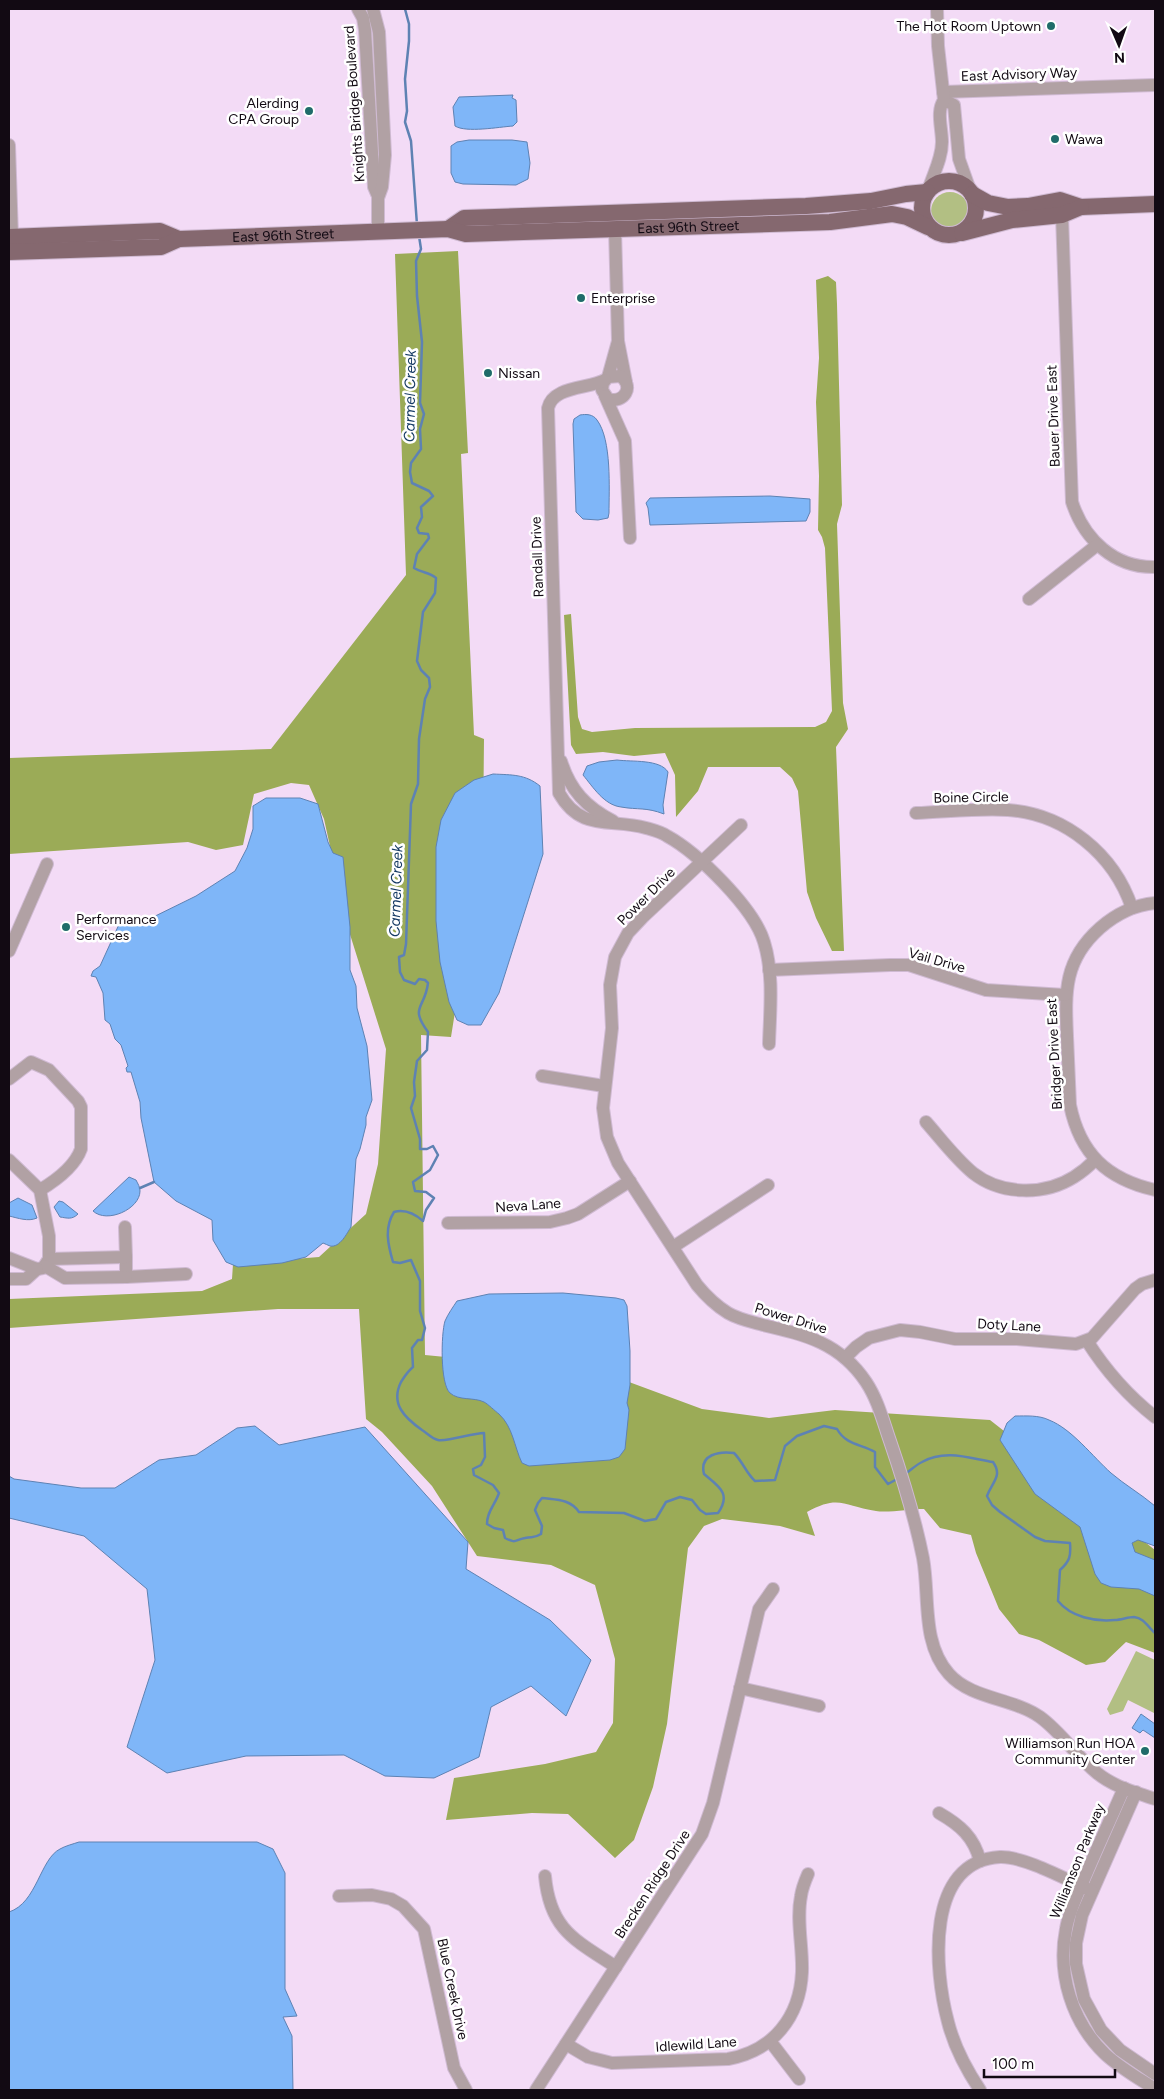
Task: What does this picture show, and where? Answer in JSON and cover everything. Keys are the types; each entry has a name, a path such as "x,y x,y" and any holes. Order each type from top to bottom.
{"main road":[{"path":"1080,207 1062,215 1012,220 945,236 938,234 928,227 921,210 927,191 937,184 949,181 960,184 979,199 998,206 1028,206 1060,200 1080,207 1155,204"},
{"name":"East 96th Street","path":"10,242 160,231 180,239 448,229 466,234 535,232 552,225 606,222 612,219 615,221 701,209 842,204 927,191"},
{"path":"961,233 970,226 975,216 976,204 971,192"},
{"name":"East 96th Street","path":"448,229 464,218 830,222 892,214 907,217 928,227"}],"street":[{"name":"Knights Bridge Boulevard","path":"358,9 365,30 374,178 386,231"},
{"name":"Knights Bridge Boulevard","path":"373,9 379,32 385,155 382,187 378,198"},
{"path":"927,191 940,159 942,141 940,106 943,96 936,9"},
{"name":"East Advisory Way","path":"943,96 1155,85"},
{"path":"943,96 954,104 958,153 971,192"},
{"path":"9,145 10,242"},
{"name":"Bauer Drive East","path":"1062,215 1072,502 1082,524 1097,545 1108,554 1135,565 1155,567"},
{"path":"615,221 618,341 627,390 623,398 622,432 627,456 630,538"},
{"path":"618,341 607,378 602,386 615,422 622,432"},
{"path":"607,378 616,375 626,382"},
{"name":"Randall Drive","path":"607,378 583,388 557,394 549,402 548,408 558,750 566,775 575,792 585,803 615,822 666,835 703,863 752,917 764,941 769,970 769,1044"},
{"name":"Randall Drive","path":"583,388 604,395"},
{"path":"604,395 616,400 623,398"},
{"path":"1029,599 1097,545"},
{"name":"Boine Circle","path":"916,813 1008,810 1033,814 1060,825 1082,838 1112,867 1123,886 1132,908"},
{"name":"Power Drive","path":"742,825 628,933 615,957 610,985 611,1042 604,1086 604,1116 607,1137 618,1163 697,1285 712,1302 729,1314 817,1340 834,1349 853,1365 874,1395 907,1495 923,1560 930,1636 942,1665 959,1683 970,1689 1016,1704 1040,1717 1061,1734 1096,1773 1130,1790 1155,1799"},
{"path":"9,951 26,916 47,864"},
{"name":"Bridger Drive East","path":"1095,1160 1083,1142 1074,1122 1070,1105 1066,995 1072,968 1081,948 1108,921 1132,908 1155,903"},
{"name":"Vail Drive","path":"769,970 890,964 909,965 986,990 1066,995"},
{"path":"9,1079 31,1062 49,1070 78,1101 81,1107 82,1149 79,1155 51,1184 40,1190"},
{"path":"542,1076 604,1086"},
{"path":"926,1122 960,1161 974,1174 992,1184 1025,1191 1044,1189 1074,1177 1095,1160 1120,1178 1137,1186 1155,1190"},
{"path":"9,1160 40,1190 49,1236 44,1264 26,1279 9,1279"},
{"name":"Neva Lane","path":"448,1223 550,1222 585,1210 630,1182"},
{"path":"673,1247 768,1185"},
{"path":"125,1227 126,1276"},
{"path":"9,1258 44,1264 126,1257"},
{"path":"44,1264 64,1278 186,1274"},
{"path":"1155,1280 1142,1284 1135,1289 1087,1341 1107,1371 1126,1392 1155,1417"},
{"name":"Doty Lane","path":"845,1358 868,1338 900,1330 955,1338 1017,1339 1067,1344 1087,1341"},
{"name":"Brecken Ridge Drive","path":"536,2090 702,1834 713,1803 759,1609 773,1589"},
{"path":"740,1688 819,1706"},
{"name":"Williamson Parkway","path":"1130,1790 1087,1888 1076,1943 1076,1972 1080,1990 1092,2016 1106,2036 1120,2050 1155,2074"},
{"path":"939,1813 967,1832 977,1849 980,1860"},
{"path":"980,2090 958,2051 948,2022 941,1982 939,1950 943,1906 946,1895 959,1875 967,1868 980,1860 1000,1857 1013,1858 1087,1888"},
{"name":"Idlewild Lane","path":"566,2044 588,2057 612,2063 728,2059 747,2054 762,2047 786,2025 800,1994 802,1972 800,1901 808,1874"},
{"path":"545,1876 547,1897 560,1924 580,1944 616,1967"},
{"name":"Williamson Parkway","path":"1087,1888 1071,1908 1064,1936 1064,1970 1069,1997 1081,2022 1100,2049 1120,2066 1155,2089"},
{"name":"Blue Creek Drive","path":"339,1896 372,1895 391,1899 403,1906 424,1929 454,2068 466,2090"},
{"path":"770,2041 799,2079"}],"green space":[{"path":"950,192 963,198 969,211 963,224 950,230 937,224 931,211 937,198"},
{"path":"458,251 468,453 461,454 474,735 484,739 483,836 451,1037 421,1035 425,1355 602,1372 702,1409 769,1418 835,1410 990,1420 1155,1550 1155,1653 1126,1642 1105,1662 1086,1665 1039,1640 1019,1634 999,1609 976,1553 971,1535 940,1528 924,1509 881,1511 834,1502 807,1512 815,1536 780,1526 722,1519 704,1526 688,1548 667,1724 653,1787 634,1840 615,1858 568,1814 532,1813 446,1820 454,1778 545,1764 596,1752 613,1723 615,1659 595,1585 551,1565 477,1556 432,1486 382,1432 366,1419 359,1309 278,1309 9,1328 9,1299 202,1291 232,1279 233,1264 319,1257 366,1214 378,1164 386,1049 348,928 324,819 309,785 291,783 254,794 243,845 216,850 188,842 9,854 9,758 271,749 406,575 395,254"},
{"path":"828,276 836,282 837,304 842,505 837,524 843,703 848,729 836,747 844,951 832,951 816,918 807,892 798,791 792,778 780,767 708,767 698,791 676,817 675,775 665,753 634,756 603,752 576,754 571,745 564,615 571,614 578,717 582,729 592,732 635,728 815,727 826,722 832,711 825,548 818,530 819,476 816,402 819,358 816,280"},
{"path":"1136,1651 1155,1660 1155,1711 1154,1713 1128,1700 1123,1711 1110,1715 1107,1709"}],"water":[{"path":"513,95 512,98 516,100 517,122 513,126 467,129 455,126 453,107 459,97"},
{"path":"469,140 527,142 530,163 528,179 516,185 463,184 455,182 451,173 451,146 457,142"},
{"path":"580,415 589,415 597,420 605,440 609,478 608,518 598,520 583,519 576,512 573,424 574,419"},
{"path":"770,496 810,499 810,512 806,521 650,525 646,503 650,498"},
{"path":"617,760 652,763 659,765 668,772 663,805 664,814 652,810 615,806 599,795 583,775 587,766 599,762"},
{"path":"493,774 524,777 540,786 543,854 499,993 481,1025 468,1025 457,1020 449,1002 440,962 436,921 436,847 441,820 455,793 474,780"},
{"path":"266,798 300,798 318,804 328,842 333,853 343,857 350,927 350,970 356,986 357,1008 367,1046 372,1100 356,1159 351,1227 343,1240 334,1246 323,1243 306,1257 282,1263 238,1267 226,1262 213,1240 212,1220 176,1201 154,1182 141,1118 140,1102 131,1072 127,1072 126,1068 128,1066 121,1045 115,1039 110,1024 105,1020 103,993 96,977 91,976 93,971 100,966 121,920 135,926 196,896 235,871 247,848 253,829 253,806"},
{"path":"129,1177 136,1180 140,1188 139,1198 135,1204 122,1213 114,1215 99,1215 93,1211"},
{"path":"18,1198 32,1205 37,1218 27,1220 9,1216 9,1203"},
{"path":"59,1201 78,1214 72,1218 60,1217 54,1207"},
{"path":"563,1293 616,1298 624,1300 627,1306 630,1385 627,1403 629,1410 625,1449 619,1457 610,1460 529,1466 522,1463 510,1431 499,1414 484,1402 458,1397 450,1393 447,1388 444,1380 442,1358 445,1321 457,1301 489,1294"},
{"path":"1015,1416 1041,1417 1058,1424 1111,1473 1155,1506 1155,1546 1138,1540 1132,1543 1135,1552 1155,1560 1155,1596 1139,1589 1111,1587 1101,1583 1095,1574 1080,1527 1035,1494 1000,1440 1007,1423"},
{"path":"255,1426 279,1445 365,1427 468,1542 466,1569 550,1620 591,1660 566,1716 531,1686 491,1707 479,1757 434,1778 385,1776 344,1755 246,1756 167,1773 127,1747 155,1660 147,1589 84,1536 9,1518 9,1476 14,1479 81,1488 115,1488 159,1460 196,1455 237,1428"},
{"path":"1141,1714 1155,1724 1155,1738 1143,1730 1140,1733 1132,1728"},
{"path":"79,1842 257,1842 273,1849 285,1873 285,1989 297,2016 283,2017 292,2036 293,2090 9,2090 9,1912 26,1900 53,1854 62,1848"}],"waterway":[{"name":"Carmel Creek","path":"405,9 409,24 405,79 407,111 405,122 411,141 417,225"},
{"name":"Carmel Creek","path":"419,236 421,249 416,261 417,296 422,342 420,403 424,414 420,429 421,449 411,463 410,472 412,483 429,491 433,496 421,507 422,517 417,528 419,533 428,534 429,538 417,554 414,568 436,578 435,593 423,612 417,661 421,670 429,678 430,687 425,699 419,739 418,784 411,804 406,944 404,955 399,957 400,972 404,980 415,984 419,979 425,980 428,983 419,1012 422,1023 428,1032 427,1050 417,1061 414,1082 415,1096 411,1108 420,1139 420,1149 427,1149 433,1146 438,1155 430,1170 413,1182 415,1191 426,1192 434,1198 426,1210 423,1221 410,1213 394,1212 388,1230 388,1243 393,1262 400,1263 411,1260 420,1281 420,1311 425,1328 422,1340 418,1340 412,1348 413,1367 401,1382 397,1397 398,1404 410,1421 436,1439 448,1440 484,1433 485,1457 481,1465 473,1469 474,1475 493,1485 499,1493 487,1519 487,1524 503,1530 505,1538 514,1541 541,1534 542,1526 535,1510 542,1498 567,1502 579,1512 624,1513 645,1521 656,1519 666,1502 680,1497 692,1500 706,1514 718,1513 724,1500 722,1490 704,1474 703,1467 708,1458 717,1453 734,1453 755,1481 775,1480 785,1446 797,1436 824,1426 837,1429 849,1441 875,1452 875,1467 888,1484 899,1478"},
{"path":"140,1188 154,1182"},
{"name":"Carmel Creek","path":"905,1474 922,1462 939,1456 948,1455 993,1462 997,1475 987,1496 992,1505 1035,1537 1045,1541 1070,1543 1069,1558 1060,1570 1058,1601 1076,1615 1092,1619 1117,1620 1137,1618 1143,1621 1155,1633"}],"place":[{"name":"The Hot Room Uptown","path":"1051,26"},
{"name":"Alerding CPA Group","path":"309,111"},
{"name":"Wawa","path":"1055,139"},
{"name":"Enterprise","path":"581,298"},
{"name":"Nissan","path":"488,373"},
{"name":"Performance Services","path":"66,927"},
{"name":"Williamson Run HOA Community Center","path":"1145,1751"}]}
